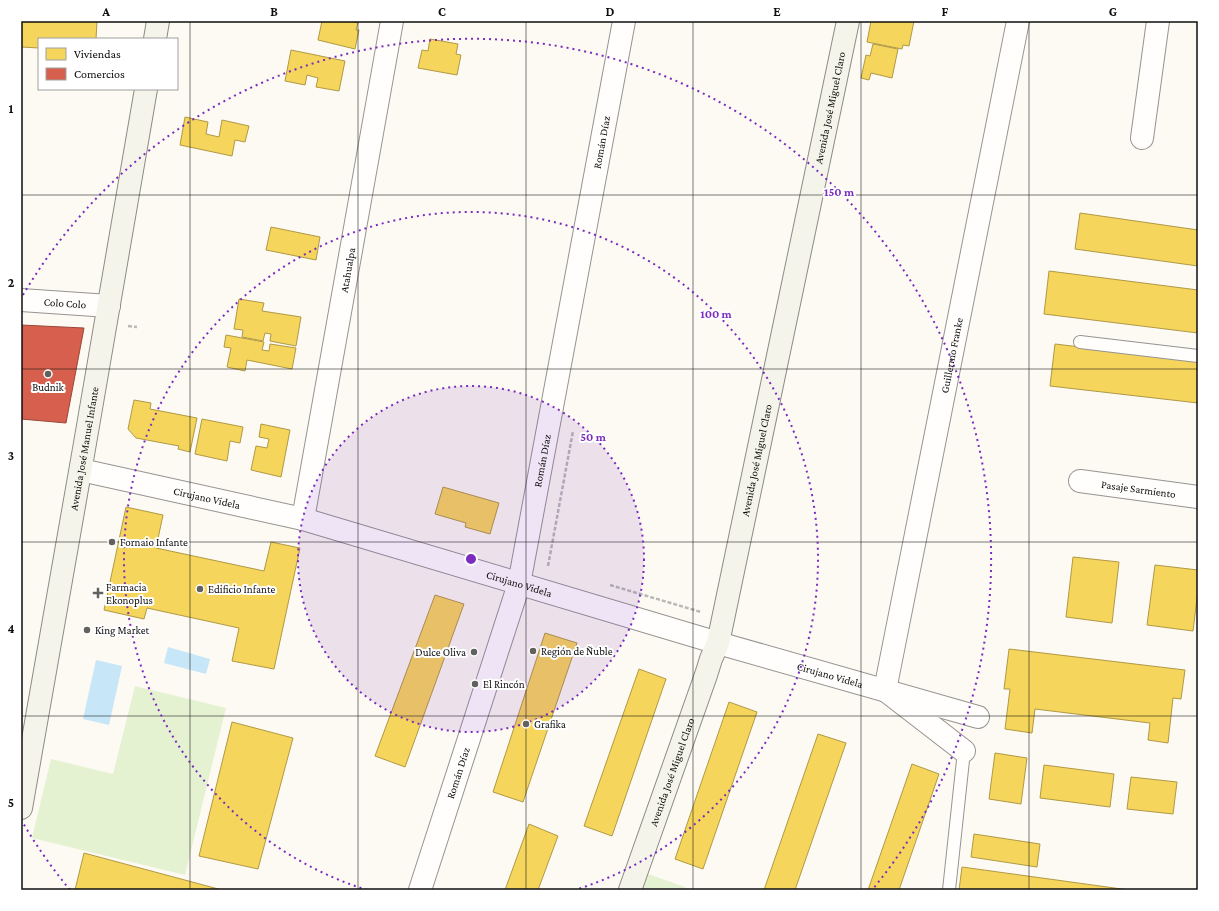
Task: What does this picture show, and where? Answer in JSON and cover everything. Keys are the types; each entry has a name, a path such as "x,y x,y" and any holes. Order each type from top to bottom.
{"street":[{"path":"155,38 158,21"},
{"name":"Atahualpa","path":"303,519 392,21"},
{"name":"Román Díaz","path":"420,890 519,584 624,21"},
{"name":"Avenida José Miguel Claro","path":"630,890 711,659 718,643 848,21"},
{"name":"Guillermo Franke","path":"885,690 1018,21"},
{"path":"1142,138 1158,21"},
{"name":"Avenida José Manuel Infante","path":"22,795 81,470 146,90"},
{"name":"Colo Colo","path":"21,300 109,306"},
{"name":"Cirujano Videla","path":"81,470 303,519 718,643 978,717"},
{"name":"Pasaje Sarmiento","path":"1080,481 1198,497"},
{"name":"Cirujano Videla","path":"885,690 964,751"}],"lane":[{"path":"1080,342 1198,356"},
{"path":"949,890 964,751"}],"green space":[{"path":"135,686 226,708 185,875 32,838 51,759 113,774"},
{"path":"648,874 685,887 684,890 642,890"}],"water":[{"path":"168,647 210,659 206,674 164,663"},
{"path":"96,660 122,666 109,725 83,719"}],"building: Viviendas":[{"path":"21,21 97,21 96,38 38,38 38,48 21,47"},
{"path":"322,21 347,21 358,23 356,30 359,30 355,49 318,40"},
{"path":"871,21 914,21 909,46 903,45 902,49 867,42"},
{"path":"430,39 458,44 456,54 461,55 457,75 418,68 422,50 428,51"},
{"path":"873,44 898,49 892,78 871,73 869,80 861,78 866,55 870,56"},
{"path":"291,50 345,61 339,91 316,87 318,78 307,75 305,85 285,81"},
{"path":"185,117 208,122 206,134 219,137 222,120 249,126 245,142 235,140 232,156 180,145"},
{"path":"1080,213 1198,230 1198,266 1075,249"},
{"path":"271,227 320,237 316,260 266,250"},
{"path":"1049,271 1198,290 1198,333 1044,314"},
{"path":"239,299 264,303 262,311 301,317 296,346 270,341 271,334 265,333 263,341 242,337 243,330 234,329"},
{"path":"226,335 264,342 262,350 269,351 270,344 296,348 292,369 247,360 245,371 227,367 231,348 224,347"},
{"path":"1055,344 1198,361 1198,403 1050,386"},
{"path":"134,400 151,403 150,409 197,418 190,452 178,449 179,446 136,438 128,429"},
{"path":"202,419 243,427 240,443 230,441 227,461 195,454"},
{"path":"261,424 290,430 281,477 251,470 256,446 267,448 269,439 259,437"},
{"path":"443,487 499,503 490,534 465,527 466,523 435,514"},
{"name":"Edificio Infante","path":"126,507 163,515 156,548 264,571 271,542 300,548 274,669 232,661 239,628 147,608 144,619 104,610"},
{"path":"1073,557 1119,562 1112,623 1066,617"},
{"path":"1155,565 1198,570 1198,590 1193,631 1147,625"},
{"path":"435,595 464,604 405,767 375,756"},
{"path":"545,633 577,643 523,802 493,792"},
{"path":"1009,649 1185,670 1181,699 1173,698 1168,743 1148,740 1150,723 1035,709 1032,733 1005,729 1010,689 1004,689"},
{"path":"639,669 666,679 612,836 584,826"},
{"path":"729,702 757,712 703,869 675,859"},
{"path":"232,722 293,738 258,869 199,856"},
{"path":"818,734 846,743 795,890 764,890"},
{"path":"995,753 1027,758 1021,804 989,799"},
{"path":"912,764 939,774 899,890 868,890"},
{"path":"1044,765 1114,774 1110,807 1040,798"},
{"path":"1131,777 1177,782 1173,814 1127,809"},
{"path":"529,824 558,836 538,890 505,890"},
{"path":"974,834 1040,844 1037,867 971,857"},
{"path":"84,853 222,890 75,890"},
{"path":"962,867 1129,890 959,890"}],"building: Comercios":[{"name":"Budnik","path":"21,325 84,328 66,423 21,419"}],"place":[{"name":"Budnik","path":"48,374"},
{"name":"Fornaio Infante","path":"112,542"},
{"name":"Edificio Infante","path":"200,589"},
{"name":"Farmacia Ekonoplus","path":"98,593"},
{"name":"King Market","path":"87,630"},
{"name":"Región de Ñuble","path":"533,651"},
{"name":"Dulce Oliva","path":"474,652"},
{"name":"El Rincón","path":"475,684"},
{"name":"Grafika","path":"526,724"}]}
